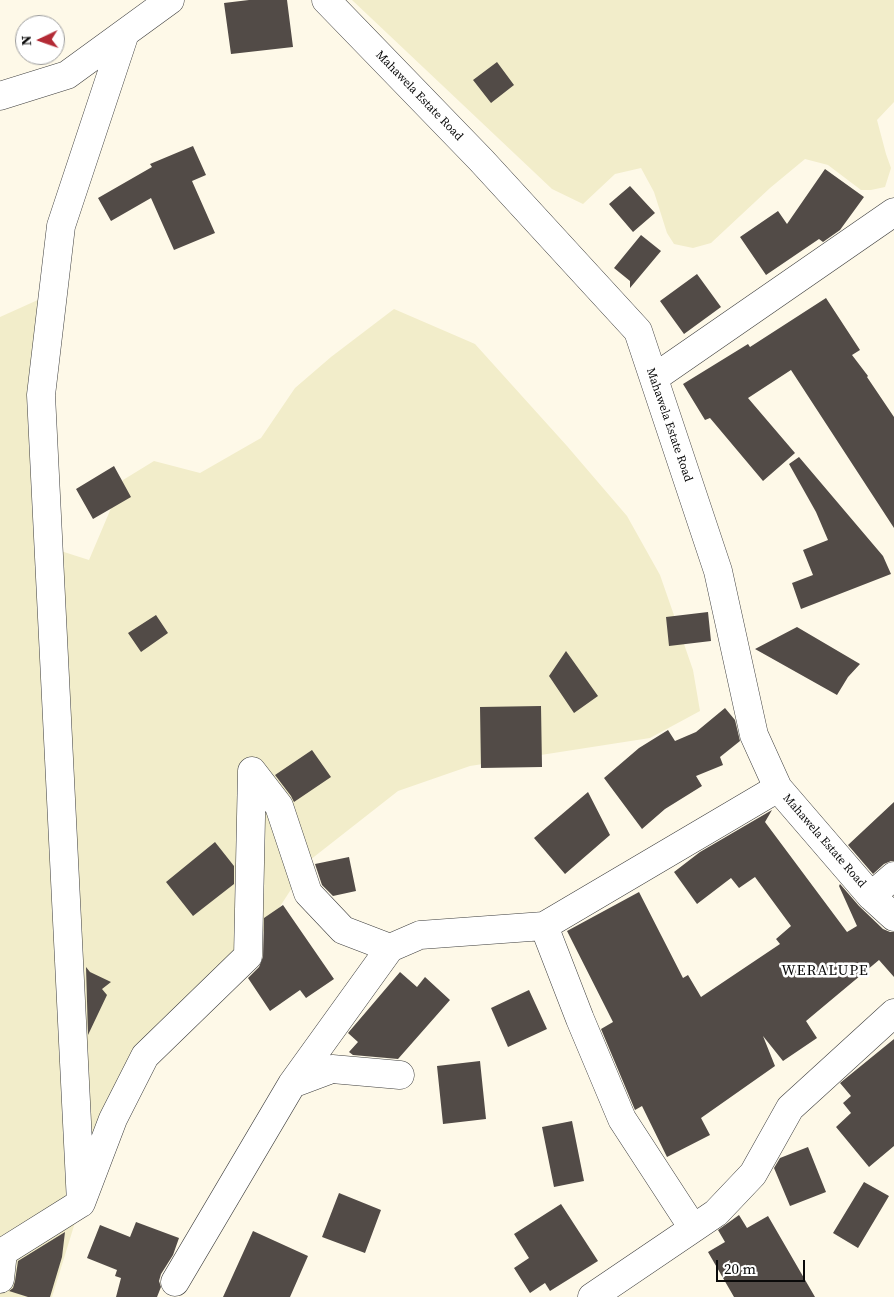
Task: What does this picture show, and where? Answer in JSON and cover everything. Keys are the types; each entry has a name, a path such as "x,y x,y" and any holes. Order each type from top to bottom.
{"street":[{"path":"0,96 67,75 170,0"},
{"name":"Mahawela Estate Road","path":"326,0 481,160 638,331 718,571 754,735 778,788 871,896 894,917"},
{"path":"81,1203 41,394 61,226 125,33"},
{"path":"654,378 894,212"},
{"path":"0,1279 3,1252 81,1203 113,1120 146,1056 248,956 252,770 279,806 308,893 343,930 390,948"},
{"path":"175,1282 292,1084 390,948 420,935 544,926 778,788"},
{"path":"871,896 894,876"},
{"path":"544,926 622,1120 694,1228"},
{"path":"592,1297 716,1213 753,1174 790,1108 894,1013"},
{"path":"292,1084 332,1069 400,1075"}],"shaded area":[{"path":"352,0 894,0 894,102 877,120 891,168 885,187 861,190 828,165 805,159 770,188 711,243 693,248 674,244 667,233 654,192 641,168 615,174 583,204 552,189"},
{"path":"40,299 42,545 89,560 123,480 154,461 200,473 261,438 295,388 331,357 394,309 475,344 627,516 660,575 693,670 700,711 650,738 470,766 398,791 310,860 248,956 145,1056 81,1203 52,1297 0,1297 0,317"}],"building":[{"path":"249,0 287,0 293,47 231,54 224,3"},
{"path":"497,62 514,85 491,103 473,80"},
{"path":"193,146 206,175 192,181 215,233 174,250 151,198 111,221 98,198 152,167 150,164"},
{"path":"825,169 864,197 840,230 823,242 819,239 766,275 740,237 778,211 787,224"},
{"path":"630,186 655,213 633,232 609,204"},
{"path":"641,235 661,251 630,288 630,281 614,268"},
{"path":"697,274 721,307 684,334 660,301"},
{"path":"826,298 860,350 852,355 894,417 894,528 791,370 748,398 795,453 763,481 710,418 705,420 683,384 748,344 750,347"},
{"path":"799,457 883,556 891,574 801,609 792,583 813,575 803,550 828,540 816,512 789,464"},
{"path":"114,466 131,497 93,519 76,489"},
{"path":"708,612 711,641 669,646 666,617"},
{"path":"156,615 168,633 141,652 128,633"},
{"path":"797,627 860,664 848,677 837,695 755,649"},
{"path":"566,651 598,696 574,713 549,676"},
{"path":"541,706 542,767 481,768 480,707"},
{"path":"725,708 735,720 740,741 720,757 723,765 696,776 702,786 665,809 642,829 604,778 639,748 668,730 675,741 696,732"},
{"path":"312,750 331,777 294,802 275,775"},
{"path":"588,792 610,835 565,874 534,838"},
{"path":"894,802 894,861 884,864 873,874 848,845"},
{"path":"772,810 765,822 847,932 857,926 839,886 840,884 883,929 894,932 894,977 879,960 806,1021 817,1038 783,1061 763,1036 775,1066 701,1118 710,1135 667,1157 642,1106 635,1110 601,1029 613,1022 567,931 639,892 683,978 688,975 701,997 780,944 776,939 791,926 755,877 739,888 731,878 697,904 674,872 700,852"},
{"path":"215,842 234,866 234,884 193,916 166,882"},
{"path":"349,857 356,891 333,896 322,885 315,864"},
{"path":"283,905 334,979 306,998 300,990 270,1011 248,978 259,967 263,957 264,918"},
{"path":"86,967 90,972 111,982 102,989 107,995 88,1035"},
{"path":"400,972 417,987 425,977 450,1000 398,1059 353,1055 349,1052 358,1042 348,1033"},
{"path":"529,990 547,1029 508,1047 491,1008"},
{"path":"894,1039 894,1146 869,1167 836,1127 851,1113 843,1103 851,1096 840,1083"},
{"path":"480,1061 486,1119 443,1124 437,1066"},
{"path":"572,1121 584,1181 554,1187 542,1127"},
{"path":"808,1147 826,1192 790,1206 774,1168 780,1158"},
{"path":"864,1182 889,1196 858,1248 833,1233"},
{"path":"339,1193 381,1210 365,1253 322,1237"},
{"path":"561,1204 598,1261 550,1291 545,1283 530,1293 514,1268 529,1258 514,1234"},
{"path":"739,1215 747,1228 768,1216 815,1297 734,1297 708,1252 725,1242 718,1230"},
{"path":"136,1222 179,1238 173,1255 161,1274 159,1281 161,1287 157,1297 116,1297 121,1278 115,1276 117,1270 87,1258 100,1225 130,1237"},
{"path":"253,1231 308,1256 290,1297 223,1297"},
{"path":"65,1232 62,1257 50,1297 28,1297 9,1291 13,1288 18,1261"}],"district":[{"name":"WERALUPE","path":"825,971"}]}
